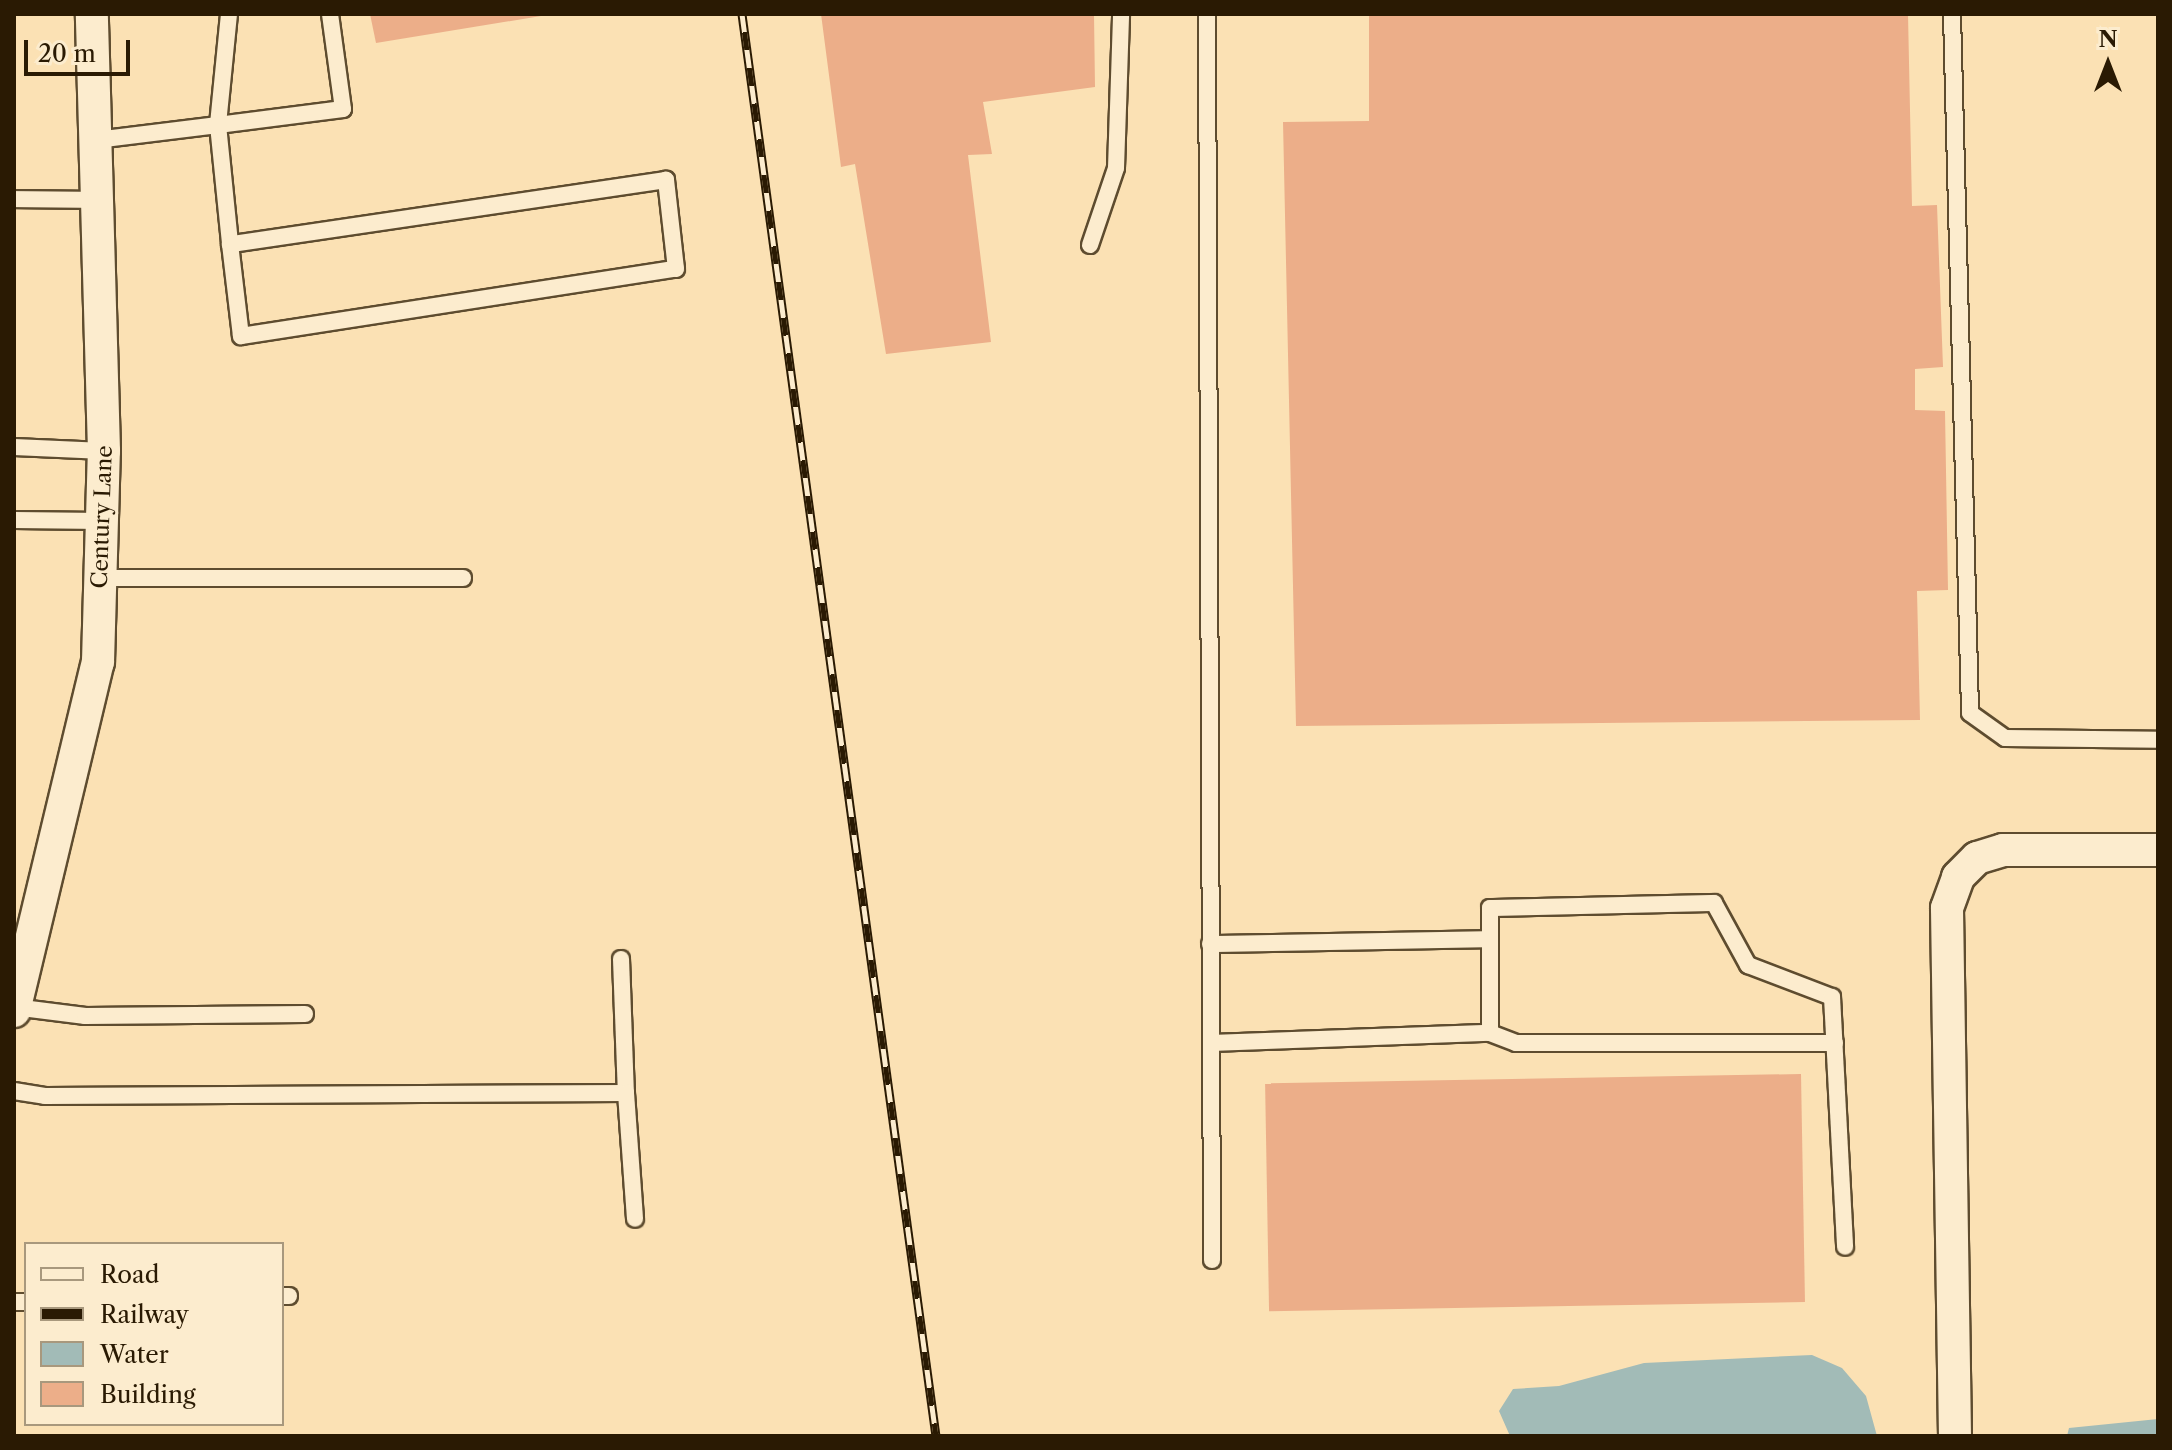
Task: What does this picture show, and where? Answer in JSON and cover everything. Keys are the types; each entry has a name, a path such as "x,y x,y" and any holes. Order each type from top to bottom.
{"street":[{"name":"Century Lane","path":"14,1009 98,662 104,451 92,14"},
{"path":"1955,1436 1947,908 1958,877 1977,858 2003,850 2158,850"}],"lane":[{"path":"229,14 218,125 230,244 241,336 676,269 666,180 230,244"},
{"path":"96,140 343,109 330,14"},
{"path":"1090,245 1116,168 1121,14"},
{"path":"1207,14 1212,1260"},
{"path":"1952,14 1970,713 2005,738 2158,740"},
{"path":"14,199 97,200"},
{"path":"14,447 104,451"},
{"path":"14,520 102,521"},
{"path":"100,578 463,578"},
{"path":"1490,1033 1490,908 1714,903 1748,965 1832,997 1845,1247"},
{"path":"1210,944 1490,939"},
{"path":"621,959 635,1219"},
{"path":"14,1009 85,1016 305,1014"},
{"path":"1211,1043 1490,1033 1516,1043 1835,1043"},
{"path":"14,1091 45,1096 626,1093"}],"water":[{"path":"1812,1355 1842,1368 1866,1396 1877,1436 1510,1436 1499,1411 1513,1389 1559,1386 1644,1363"},
{"path":"2158,1419 2158,1436 2067,1436 2069,1428"}],"building":[{"path":"370,14 541,14 541,16 376,43"},
{"path":"821,14 1094,14 1095,87 983,102 992,154 968,155 991,342 886,354 855,164 841,167"},
{"path":"1369,14 1908,14 1912,206 1937,205 1943,367 1915,369 1915,410 1945,411 1948,590 1917,591 1920,720 1296,726 1283,122 1369,121"},
{"path":"1801,1074 1805,1302 1269,1311 1265,1083"}],"railway":[{"path":"742,14 936,1436"}]}
